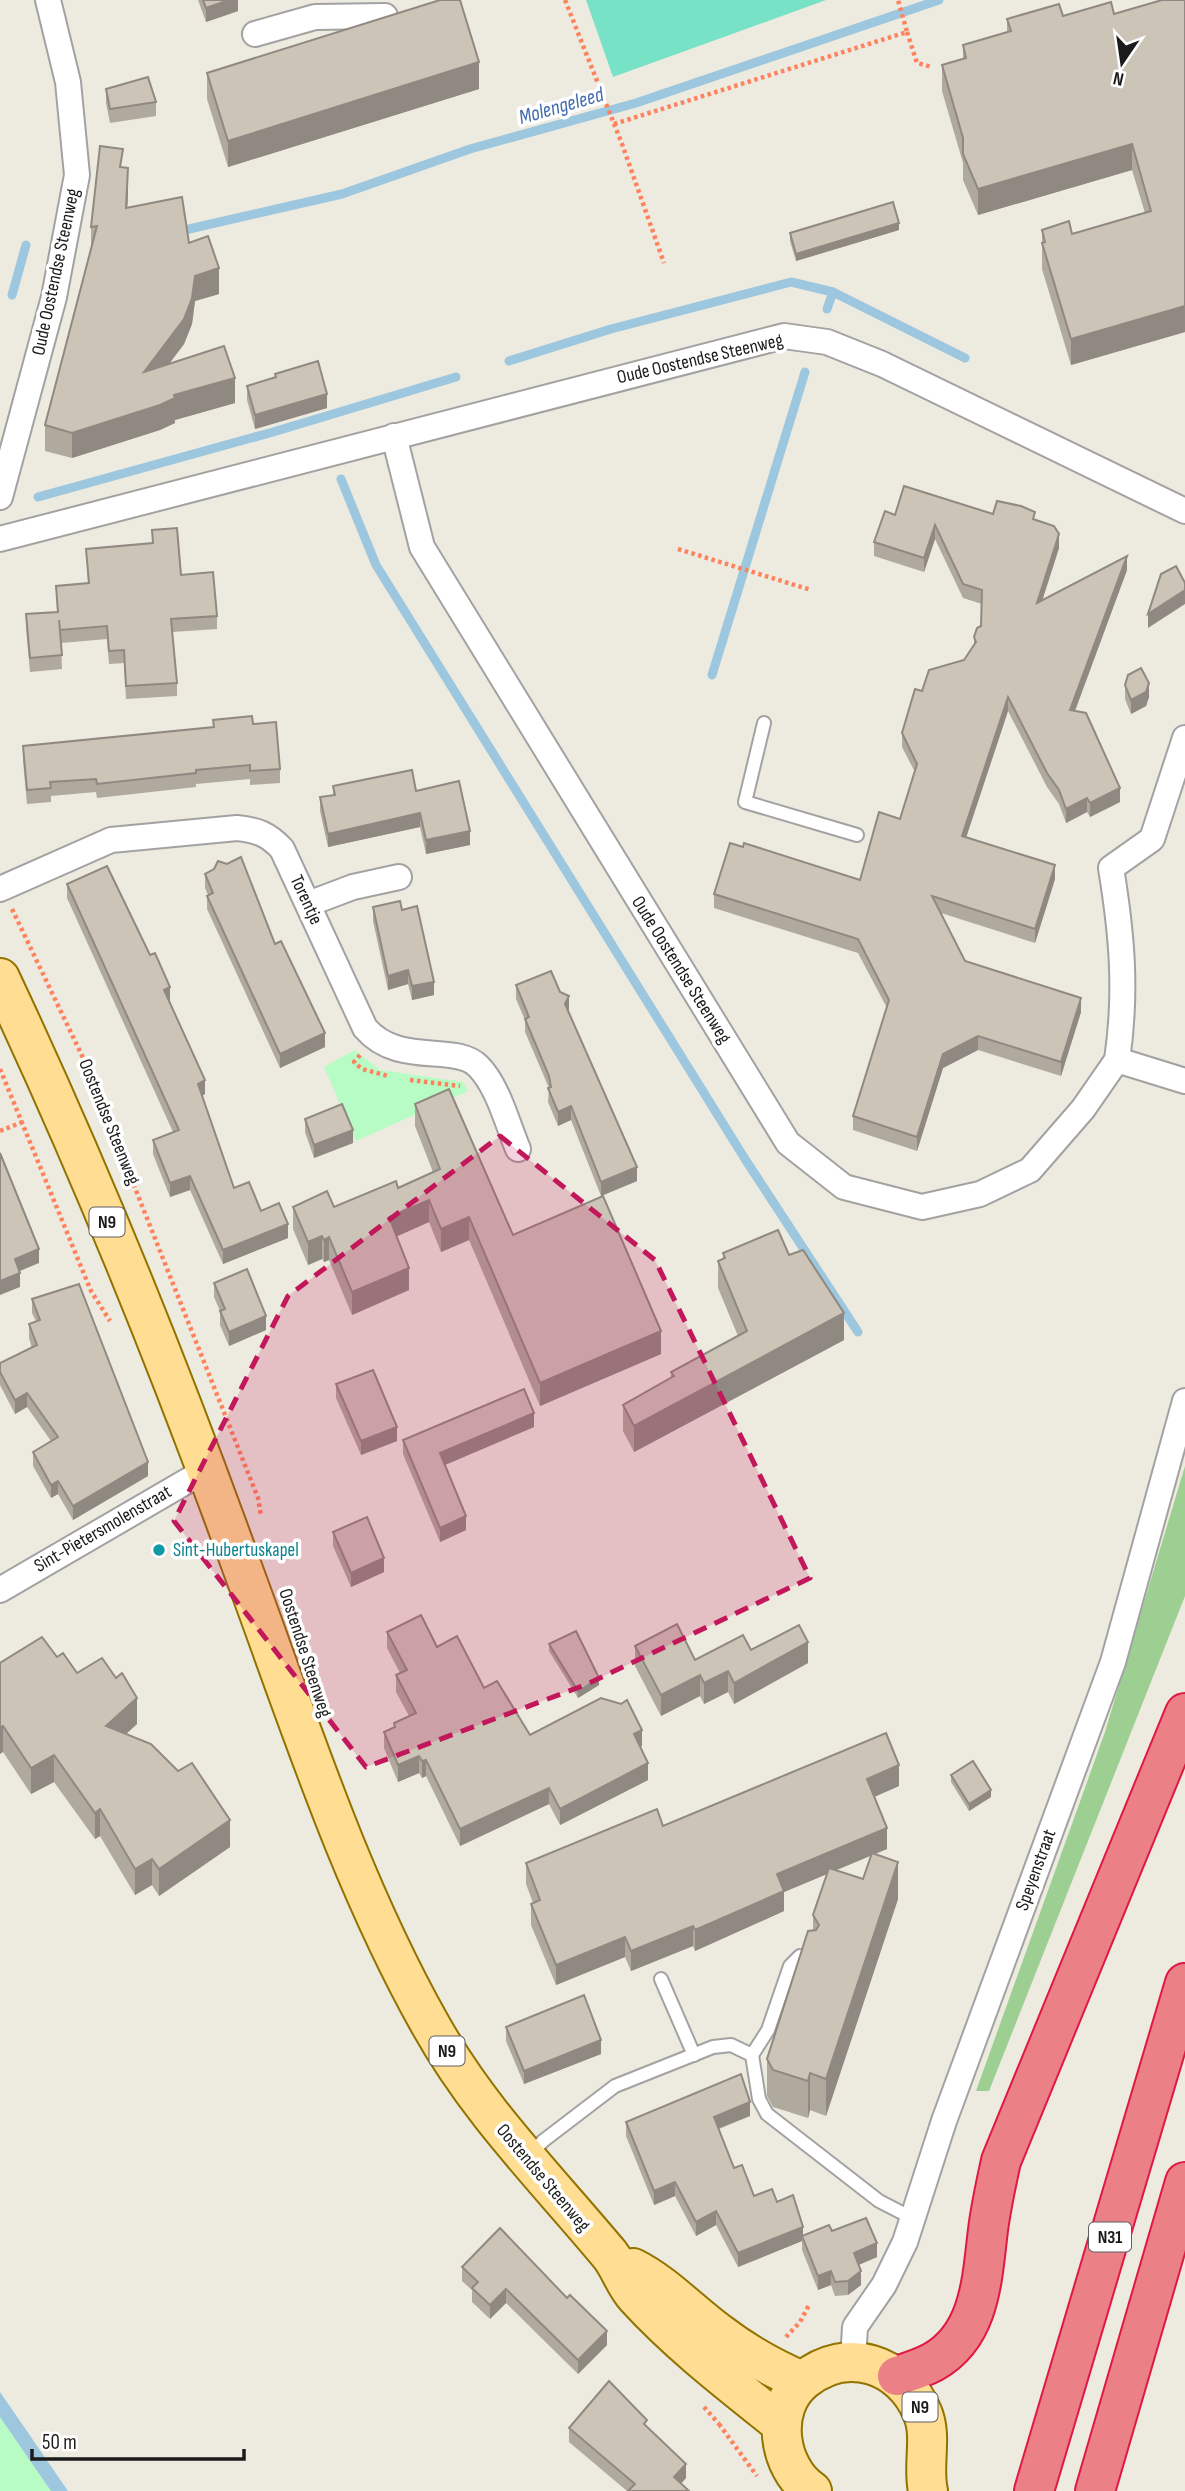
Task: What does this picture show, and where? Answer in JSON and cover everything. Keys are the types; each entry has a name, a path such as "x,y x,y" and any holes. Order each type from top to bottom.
{"highway":[{"path":"897,2376 933,2362 953,2346 970,2322 981,2294 992,2203 1001,2161 1185,1713"},
{"name":"N31","path":"1034,2491 1185,1983"},
{"path":"1095,2491 1185,2182"}],"main road":[{"name":"Oostendse Steenweg","path":"0,978 61,1107 206,1470 332,1814 366,1896 431,2026 471,2089 525,2161 612,2258 648,2276 781,2424"},
{"name":"N9","path":"854,2344 874,2364 897,2376 914,2395 924,2416 928,2491"},
{"path":"813,2491 790,2469 783,2448 781,2424 790,2400 802,2381 825,2368 854,2344"},
{"name":"Oostendse Steenweg","path":"709,2346 763,2364 802,2381"}],"street":[{"name":"Oude Oostendse Steenweg","path":"0,497 54,297 77,175 68,82 51,1"},
{"path":"255,34 312,9 385,16"},
{"name":"Oude Oostendse Steenweg","path":"0,539 784,336 827,342 882,364 1185,511"},
{"name":"Oude Oostendse Steenweg","path":"394,436 422,547 788,1143 844,1187 922,1207 980,1194 1030,1170 1083,1109 1117,1060 1122,1025 1123,937 1111,868 1152,839 1185,738"},
{"name":"Torentje","path":"1,889 111,840 237,828 257,830 271,837 282,849 365,1028 376,1041 394,1049 464,1059 476,1064 489,1081 518,1149"},
{"path":"309,904 353,887 399,877"},
{"path":"1117,1060 1185,1082"},
{"name":"Speyenstraat","path":"854,2344 897,2262 944,2121 1113,1661 1185,1401"},
{"name":"Sint-Pietersmolenstraat","path":"0,1590 206,1470"}],"lane":[{"path":"764,723 745,802 857,835"},
{"path":"810,1960 800,1956 790,1966 768,2031 752,2055 759,2099 768,2114 879,2201 912,2218"},
{"path":"660,1979 694,2055"},
{"path":"525,2161 543,2141 615,2086 713,2047 731,2045 752,2055"}],"path":[{"path":"565,0 614,124 664,263"},
{"path":"898,0 917,63 932,67"},
{"path":"614,124 907,32"},
{"path":"678,549 811,590"},
{"name":"Oostendse Steenweg","path":"1,889 85,1062 115,1135 258,1498 262,1527"},
{"path":"0,1069 92,1291 115,1327"},
{"path":"0,1131 23,1122"}],"highlighted area":[{"path":"500,1136 655,1260 810,1578 585,1685 366,1767 174,1521 288,1296"}],"green space":[{"path":"586,0 826,0 613,77"},
{"path":"355,1050 380,1070 463,1082 468,1091 356,1141 324,1067"},
{"path":"1185,1466 1185,1596 989,2091 976,2091 1105,1732"},
{"path":"0,2417 51,2491 0,2491"}],"water":[{"path":"0,2392 68,2491 51,2491 0,2417"}],"building":[{"path":"203,0 229,0 206,8"},
{"path":"440,0 460,0 479,62 228,141 207,73"},
{"path":"1162,0 1185,0 1185,306 1071,339 1042,243 1045,242 1042,230 1069,221 1072,234 1151,211 1132,144 978,189 963,154 963,138 942,65 966,58 963,45 1011,31 1007,19 1059,4 1063,16 1111,2 1114,14"},
{"path":"148,77 156,102 110,109 106,89"},
{"path":"100,146 123,149 120,167 128,168 126,208 182,197 189,243 208,236 219,268 195,276 192,298 184,319 144,372 224,346 235,378 174,395 175,398 160,405 72,433 45,425 97,226 91,227"},
{"path":"893,202 899,223 796,254 790,233"},
{"path":"318,361 327,394 255,415 247,386"},
{"path":"904,486 993,514 997,501 1021,506 1035,512 1033,519 1054,526 1059,534 1037,603 1127,556 1070,710 1086,713 1120,788 1090,803 1087,798 1066,809 1059,790 1047,773 1008,697 962,836 1055,865 1035,929 932,896 965,961 1081,998 1061,1062 978,1036 943,1054 917,1137 853,1116 889,1000 858,939 714,894 730,843 743,847 744,843 860,880 879,812 900,819 917,764 902,733 915,689 922,691 929,670 964,660 976,642 974,637 977,628 981,626 982,590 963,584 935,525 924,558 874,542 885,511 895,515"},
{"path":"177,528 181,575 213,572 217,616 171,619 177,683 126,686 124,650 109,651 107,626 60,630 59,620 62,655 30,658 26,614 58,612 56,586 89,583 86,549 153,543 152,530"},
{"path":"1176,566 1185,583 1185,590 1148,614 1161,574"},
{"path":"1141,668 1149,683 1146,692 1131,700 1125,685 1128,675"},
{"path":"252,716 253,724 276,722 280,769 250,771 250,765 97,784 96,779 50,782 51,788 27,790 23,746 214,727 213,720"},
{"path":"412,770 416,791 459,781 470,831 426,840 420,813 328,834 320,797 335,795 333,786"},
{"path":"241,857 275,944 281,941 325,1033 280,1054 207,896 213,893 205,874 214,869 218,861 227,864"},
{"path":"107,866 150,955 155,953 170,987 164,990 205,1080 198,1084 234,1188 249,1182 261,1211 279,1203 288,1224 223,1250 190,1176 170,1183 153,1140 179,1130 67,884"},
{"path":"400,901 402,910 417,906 434,982 412,986 408,970 388,976 373,907"},
{"path":"551,971 560,992 569,996 565,1004 637,1167 601,1182 571,1106 558,1112 548,1088 551,1087 549,1076 525,1019 529,1017 516,985"},
{"path":"449,1089 513,1235 603,1196 661,1331 540,1383 469,1217 441,1229 429,1200 389,1217 409,1268 352,1292 329,1237 324,1240 322,1236 308,1242 293,1207 327,1191 334,1207 396,1181 398,1188 440,1169 415,1104"},
{"path":"342,1104 353,1130 314,1145 305,1119"},
{"path":"0,1153 39,1249 15,1259 20,1273 0,1281"},
{"path":"778,1230 789,1255 803,1250 844,1313 634,1426 623,1405 674,1376 671,1372 747,1331 718,1261 725,1258 723,1253"},
{"path":"247,1269 266,1316 229,1332 220,1311 225,1309 214,1283"},
{"path":"79,1284 148,1462 73,1506 58,1481 51,1485 33,1452 58,1437 27,1393 15,1400 0,1372 0,1363 37,1345 29,1324 40,1320 32,1299"},
{"path":"373,1370 397,1427 361,1441 336,1384"},
{"path":"524,1389 534,1413 440,1453 466,1516 440,1528 403,1440"},
{"path":"367,1517 384,1558 351,1573 333,1532"},
{"path":"421,1615 437,1647 457,1636 484,1688 497,1681 530,1735 601,1698 621,1704 627,1700 642,1730 634,1734 648,1763 560,1809 549,1788 460,1829 426,1760 422,1761 419,1756 398,1765 384,1732 395,1727 394,1723 416,1713 396,1675 407,1670 387,1632"},
{"path":"677,1624 695,1660 743,1635 751,1650 799,1625 808,1642 734,1683 728,1671 704,1683 700,1675 661,1695 635,1646"},
{"path":"576,1631 599,1678 578,1691 549,1644"},
{"path":"42,1637 57,1657 63,1653 77,1673 102,1658 116,1678 122,1673 137,1698 106,1726 151,1744 178,1771 192,1763 230,1820 159,1869 152,1859 135,1869 100,1809 95,1813 54,1755 31,1768 3,1726 0,1727 0,1663"},
{"path":"886,1733 899,1765 867,1779 887,1828 777,1874 784,1891 695,1930 693,1926 631,1951 625,1937 556,1965 531,1904 540,1900 526,1863 657,1809 663,1826"},
{"path":"973,1761 991,1790 969,1804 951,1775"},
{"path":"872,1853 898,1862 826,2079 810,2073 808,2081 773,2070 767,2059 808,1931 816,1930 819,1925 813,1915 829,1868 863,1879"},
{"path":"584,1995 601,2040 524,2071 506,2027"},
{"path":"741,2074 750,2102 714,2117 734,2168 742,2165 754,2196 772,2189 777,2202 793,2195 803,2227 738,2253 716,2211 696,2222 675,2182 654,2191 626,2122"},
{"path":"866,2218 877,2243 854,2253 861,2271 848,2281 835,2282 831,2271 818,2276 802,2236 829,2225 832,2231"},
{"path":"500,2228 567,2298 570,2295 607,2331 578,2360 506,2289 490,2305 472,2288 478,2282 462,2267"},
{"path":"609,2381 647,2420 644,2424 686,2464 674,2477 689,2491 628,2491 635,2484 569,2428"}],"waterway":[{"name":"Molengeleed","path":"189,229 342,194 470,149 636,103 939,0"},
{"name":"Molengeleed","path":"12,295 26,245"},
{"path":"509,361 611,329 791,282 833,292"},
{"path":"827,309 833,292 965,358"},
{"path":"712,675 805,372"},
{"path":"38,497 273,432 456,377"},
{"path":"341,479 376,565 745,1159 858,1332"}],"place":[{"name":"Sint-Hubertuskapel","path":"159,1550"}]}
